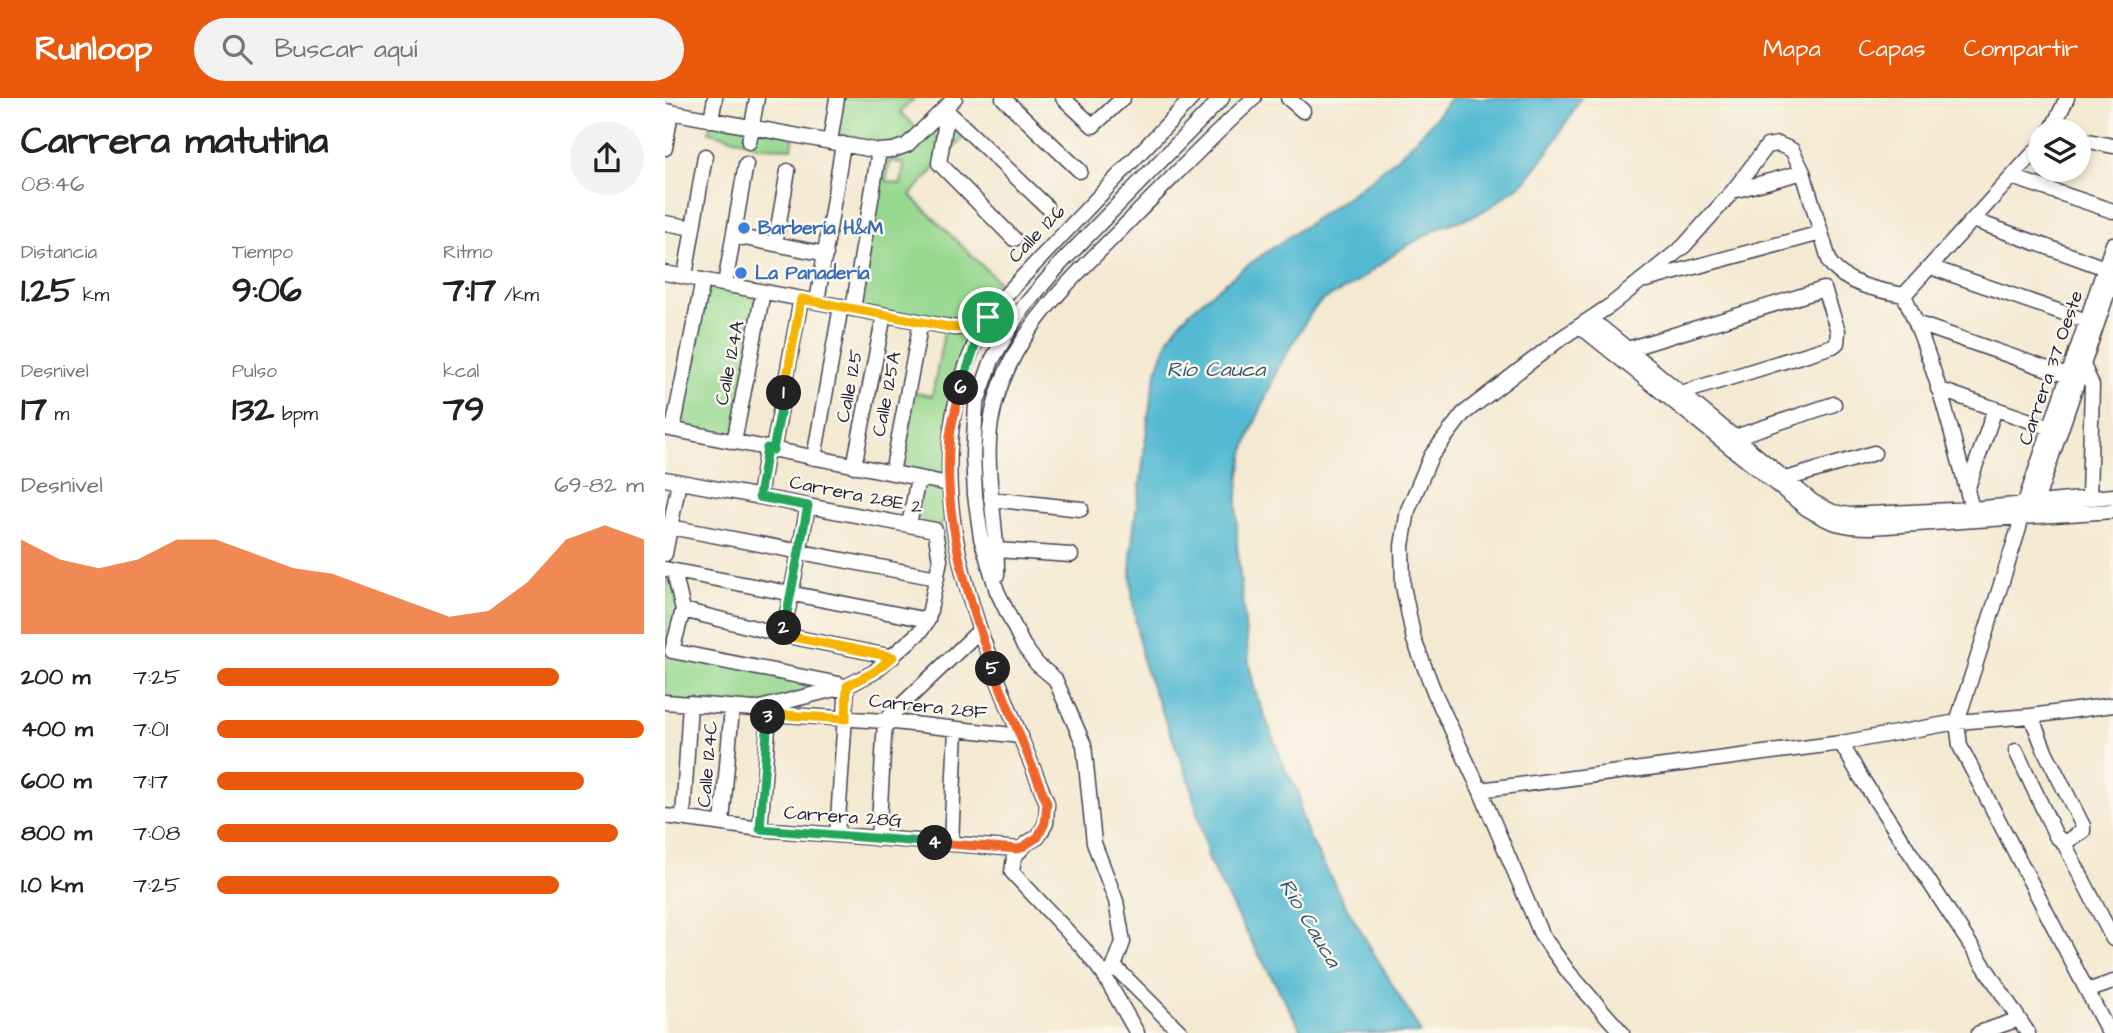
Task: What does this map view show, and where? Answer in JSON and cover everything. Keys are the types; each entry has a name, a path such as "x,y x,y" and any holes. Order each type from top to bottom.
{"street":[{"path":"711,120 715,98"},
{"path":"751,134 757,98"},
{"path":"817,302 826,254 836,143 837,98"},
{"path":"1063,98 1093,126 1122,98"},
{"path":"1211,137 1221,98"},
{"path":"1109,972 1123,942 1116,901 1094,843 1084,745 1055,679 1037,664 1023,645 997,591 981,538 975,495 972,455 976,405 992,360 1021,310 1061,263 1221,98"},
{"path":"997,591 997,551 991,499 991,422 1013,358 1030,328 1065,284 1211,137 1254,98"},
{"path":"1288,98 1303,111"},
{"path":"2057,119 2067,98"},
{"name":"Calle 126","path":"1019,849 1038,837 1045,823 1047,803 979,631 967,588 950,515 950,435 971,354 988,317 1008,291 1190,99"},
{"path":"1010,100 1080,171"},
{"path":"665,148 668,112 711,120 751,134 836,143 879,151 893,150 907,145 947,106"},
{"path":"947,106 939,163 1014,239"},
{"path":"947,106 1046,206"},
{"path":"2091,141 2113,146"},
{"path":"1622,1033 1569,973 1541,934 1480,790 1435,694 1414,640 1403,586 1402,546 1408,510 1431,456 1463,414 1585,324 1684,246 1733,191 1767,146 1778,144 1792,150 1803,172 1830,262 1839,274 1881,291 1904,295"},
{"path":"814,458 879,151"},
{"path":"685,276 705,156"},
{"path":"1904,295 2028,159"},
{"path":"725,284 746,164"},
{"path":"775,244 788,171"},
{"path":"1733,191 1803,172"},
{"path":"2012,177 2113,211"},
{"path":"1973,220 2109,273"},
{"path":"665,223 693,228"},
{"path":"1641,281 1821,233"},
{"path":"734,236 826,254"},
{"name":"Carrera 37 Oeste","path":"2026,514 2108,306 2113,244"},
{"path":"1930,267 2087,321"},
{"path":"665,273 954,328 972,326 988,317"},
{"name":"Carrera 37 Oeste","path":"2026,514 2068,376 2087,321 2109,273"},
{"path":"702,280 669,429 949,484"},
{"path":"1627,349 1824,289 1838,331 1837,343 1833,346 1681,393"},
{"name":"Calle 124A","path":"734,442 763,292"},
{"path":"1904,295 1938,390 1972,509"},
{"path":"759,497 801,299"},
{"name":"Calle 125","path":"854,466 884,315"},
{"name":"Calle 125A","path":"892,473 921,322"},
{"path":"1916,323 2068,376"},
{"path":"1585,324 1602,328 1813,502 1833,512 1849,515 1972,509 2026,514 2089,498 2113,496"},
{"path":"1585,324 1806,508 1829,522 1846,527 1871,527 2026,514 2113,511"},
{"path":"954,328 965,339 971,354"},
{"path":"2083,365 2092,385 2089,498"},
{"path":"1938,390 2051,428"},
{"path":"1735,438 1834,404"},
{"path":"1967,490 1995,409"},
{"path":"1786,479 1874,453"},
{"path":"909,525 918,478"},
{"path":"665,554 672,480"},
{"name":"Carrera 28E 2","path":"672,480 935,530 950,515"},
{"path":"991,499 1081,509"},
{"path":"783,635 808,506"},
{"path":"2026,514 1957,722 1960,746 2109,1033"},
{"path":"668,526 937,578"},
{"path":"754,709 847,686 874,672 921,631 928,620 940,560 935,530"},
{"path":"997,551 1071,555"},
{"path":"847,686 672,652 683,610 669,570 928,620"},
{"path":"683,610 783,635 893,657"},
{"path":"878,839 885,721 979,631"},
{"path":"837,835 847,686"},
{"name":"Carrera 28F","path":"665,702 1021,736"},
{"path":"683,818 690,703"},
{"path":"1480,790 1841,743 1957,722 2113,705"},
{"name":"Calle 124C","path":"722,823 732,708"},
{"path":"760,829 769,714"},
{"path":"2031,716 2083,826 2083,831 2064,843"},
{"path":"951,844 956,729"},
{"path":"1841,743 2028,1033"},
{"path":"2016,751 2056,836 2064,843 2113,939"},
{"path":"2026,773 2050,761"},
{"name":"Carrera 28G","path":"665,816 760,829 1019,849"},
{"path":"1019,849 1014,857 1012,872 1109,972 1137,1033"},
{"path":"1109,972 1118,970 1181,1033"},
{"path":"2087,991 2113,982"},
{"path":"1979,1033 2019,1020"}],"green space":[{"path":"837,98 915,98 900,112 920,131 945,109 969,132 910,195 1008,291 960,333 969,346 961,386 950,515 935,530 909,525 918,478 892,473 907,391 932,396 945,327 853,309 879,151 830,142","holes":["890,161 904,164 901,184 886,181"]},
{"path":"711,120 794,135 792,148 758,147 749,142 709,132"},
{"path":"703,280 763,292 734,442 673,429"},
{"path":"665,569 683,610 672,651 847,686 754,709 665,702"}],"water":[{"name":"Río Cauca","path":"1450,98 1581,98 1548,152 1525,181 1492,206 1474,216 1443,226 1404,247 1351,286 1321,301 1279,366 1245,449 1240,474 1237,546 1249,664 1255,691 1286,771 1299,793 1300,811 1309,837 1343,901 1421,1033 1303,1033 1209,861 1190,783 1144,666 1133,606 1131,560 1150,403 1163,352 1176,328 1191,311 1235,275 1378,174 1429,126"}],"place":[{"name":"Barbería H&M","path":"744,228"},
{"name":"La Panadería","path":"741,273"}],"route":[{"path":"801,299 954,328 972,326 988,317 971,354 950,435 950,515 979,631 1047,803 1045,823 1038,837 1019,849 760,829 769,714 846,719 847,686 874,672 893,657 783,635 808,506 759,497 767,448 773,450 801,299"}]}
